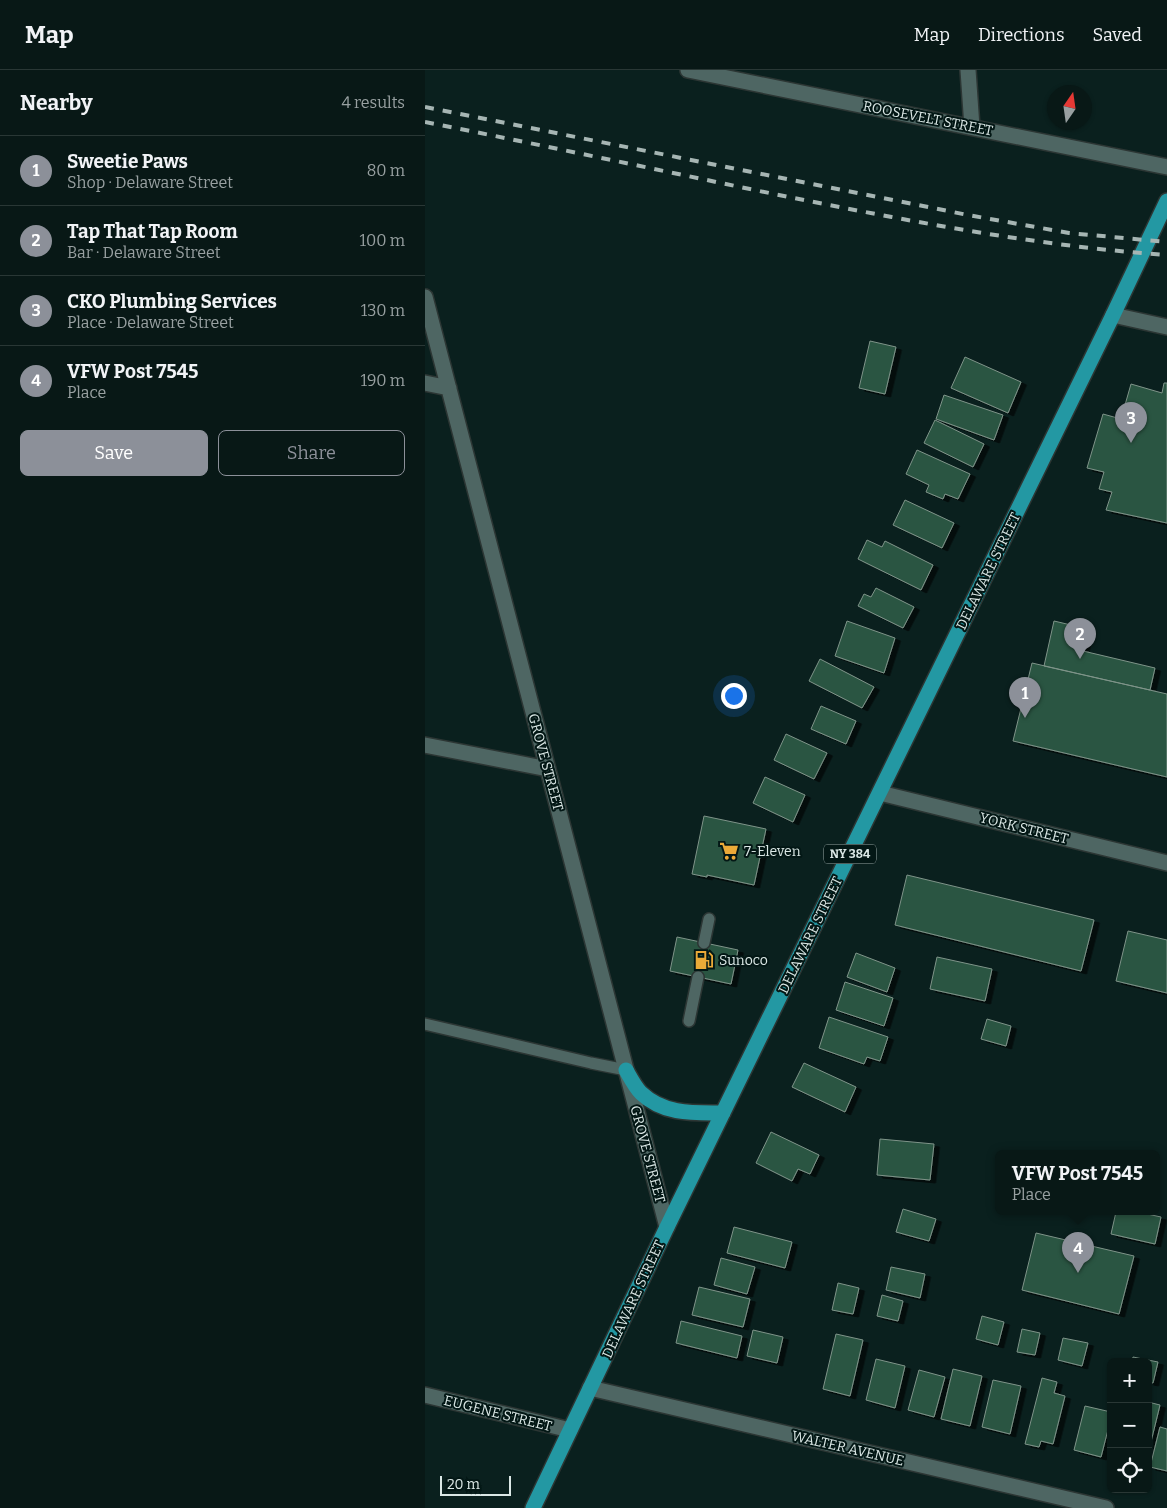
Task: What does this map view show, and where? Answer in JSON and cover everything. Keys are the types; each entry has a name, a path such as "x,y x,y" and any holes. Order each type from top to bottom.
{"main road":[{"name":"DELAWARE STREET","path":"533,1508 667,1227 881,793 1167,201"},
{"path":"626,1070 640,1092 659,1106 685,1113 723,1113"}],"street":[{"name":"ROOSEVELT STREET","path":"688,70 1167,167"},
{"path":"968,70 972,127"},
{"name":"GROVE STREET","path":"425,297 667,1227"},
{"path":"1113,315 1167,327"},
{"path":"425,383 449,388"},
{"path":"425,745 548,769"},
{"name":"YORK STREET","path":"881,793 1167,863"},
{"name":"WALTER AVENUE","path":"590,1388 1106,1508"},
{"name":"EUGENE STREET","path":"425,1395 570,1430"}],"lane":[{"path":"704,943 709,919"},
{"path":"689,1021 698,977"},
{"path":"425,1024 626,1070"}],"building":[{"path":"870,341 896,347 885,394 859,388"},
{"path":"965,357 1021,382 1008,413 951,388"},
{"path":"1164,383 1167,383 1167,523 1106,510 1112,492 1099,489 1104,472 1087,468 1103,414 1121,419 1131,384 1162,393"},
{"path":"944,395 1003,415 994,440 936,419"},
{"path":"935,420 984,444 973,467 924,443"},
{"path":"917,450 970,474 958,499 945,494 943,499 926,492 929,485 906,474"},
{"path":"905,500 954,523 942,548 893,525"},
{"path":"867,540 882,547 885,541 933,565 921,590 858,559"},
{"path":"876,588 914,607 903,628 858,606 864,594 871,597"},
{"path":"847,621 895,638 884,673 835,656"},
{"path":"1054,621 1088,629 1083,651 1155,668 1150,690 1044,666"},
{"path":"820,659 874,687 862,708 809,681"},
{"path":"1032,663 1167,694 1167,777 1013,741"},
{"path":"821,706 856,721 846,744 811,729"},
{"path":"786,734 827,753 814,779 774,760"},
{"path":"765,777 805,795 793,822 753,803"},
{"name":"7-Eleven","path":"704,816 766,829 754,885 707,875 707,877 692,874"},
{"path":"907,875 1094,920 1081,971 895,925"},
{"path":"1128,931 1167,940 1167,993 1116,981"},
{"name":"Sunoco","path":"677,937 738,950 731,984 670,971"},
{"path":"856,953 895,968 887,992 847,977"},
{"path":"937,957 992,969 985,1001 930,989"},
{"path":"845,982 893,998 884,1026 836,1010"},
{"path":"829,1017 888,1037 880,1061 867,1057 864,1064 819,1048"},
{"path":"987,1019 1011,1026 1006,1046 981,1039"},
{"path":"804,1063 856,1087 845,1112 792,1087"},
{"path":"771,1132 819,1155 810,1174 798,1169 792,1181 756,1163"},
{"path":"880,1139 934,1144 930,1180 877,1175"},
{"path":"903,1209 936,1219 929,1241 896,1232"},
{"path":"1115,1215 1152,1215 1161,1217 1155,1244 1111,1234"},
{"path":"734,1227 792,1242 785,1268 727,1253"},
{"path":"1036,1233 1134,1256 1119,1314 1022,1290"},
{"path":"721,1258 755,1267 747,1294 714,1285"},
{"path":"891,1267 925,1274 920,1298 886,1290"},
{"path":"838,1283 859,1288 853,1314 832,1310"},
{"path":"699,1287 750,1299 743,1327 692,1315"},
{"path":"882,1295 903,1301 898,1321 877,1316"},
{"path":"982,1316 1004,1322 998,1345 976,1339"},
{"path":"681,1321 742,1336 737,1358 676,1343"},
{"path":"1022,1329 1040,1333 1035,1355 1017,1352"},
{"path":"753,1330 783,1337 777,1363 747,1356"},
{"path":"836,1334 863,1340 850,1396 823,1389"},
{"path":"1063,1338 1088,1343 1082,1366 1058,1360"},
{"path":"876,1359 905,1366 895,1408 866,1400"},
{"path":"1152,1361 1158,1362 1152,1383"},
{"path":"953,1369 982,1376 970,1426 941,1419"},
{"path":"919,1370 945,1377 934,1417 908,1410"},
{"path":"1042,1378 1057,1382 1054,1393 1065,1396 1053,1444 1041,1441 1039,1447 1025,1444"},
{"path":"993,1380 1021,1386 1010,1434 982,1427"},
{"path":"1152,1403 1160,1405 1152,1438"},
{"path":"1085,1406 1107,1411 1107,1434 1101,1457 1074,1450"},
{"path":"1160,1427 1167,1429 1167,1471 1152,1467 1152,1459"}],"railway":[{"path":"425,107 968,215 1069,233 1167,242"},
{"path":"425,122 774,194 970,231 1068,245 1167,255"}],"place":[{"name":"CKO Plumbing Services","path":"1131,443"},
{"name":"Tap That Tap Room","path":"1080,659"},
{"name":"Sweetie Paws","path":"1025,718"},
{"name":"7-Eleven","path":"729,851"},
{"name":"Sunoco","path":"704,960"},
{"name":"VFW Post 7545","path":"1078,1273"}]}
